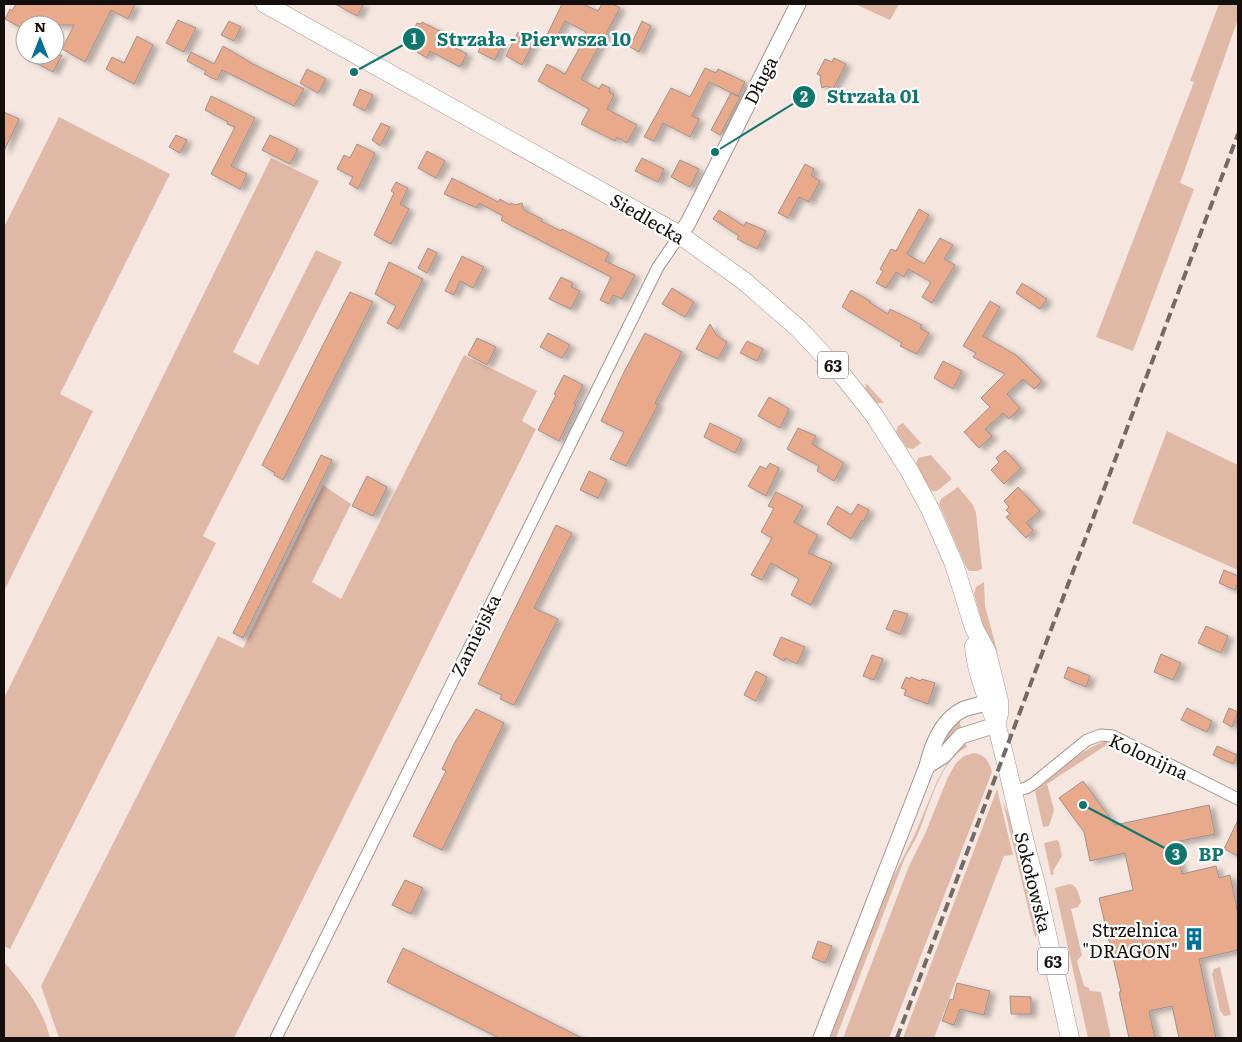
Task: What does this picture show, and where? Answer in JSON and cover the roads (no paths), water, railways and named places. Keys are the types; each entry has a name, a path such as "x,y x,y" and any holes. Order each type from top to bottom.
{"main road":[{"name":"Siedlecka","path":"265,4 680,235 761,295 799,329 838,370 874,415 919,488 941,533"},
{"name":"Długa","path":"680,235 798,4"},
{"name":"Sokołowska","path":"941,533 957,573 974,628 975,653 993,702 996,725 1070,1038"},
{"path":"822,1038 927,766 931,748 949,720 959,712 966,708 993,702"},
{"path":"927,766 943,756 961,736 996,725"}],"street":[{"name":"Zamiejska","path":"276,1038 654,276 680,235"},
{"name":"Kolonijna","path":"1012,791 1029,786 1087,740 1102,735 1113,736 1238,799"}],"railway":[{"path":"897,1038 1238,134"}],"place":[{"name":"Strzała - Pierwsza 10","path":"354,72"},
{"name":"Strzała 01","path":"715,152"},
{"name":"BP","path":"1083,805"},
{"name":"Strzelnica \"DRAGON\"","path":"1194,939"}]}
